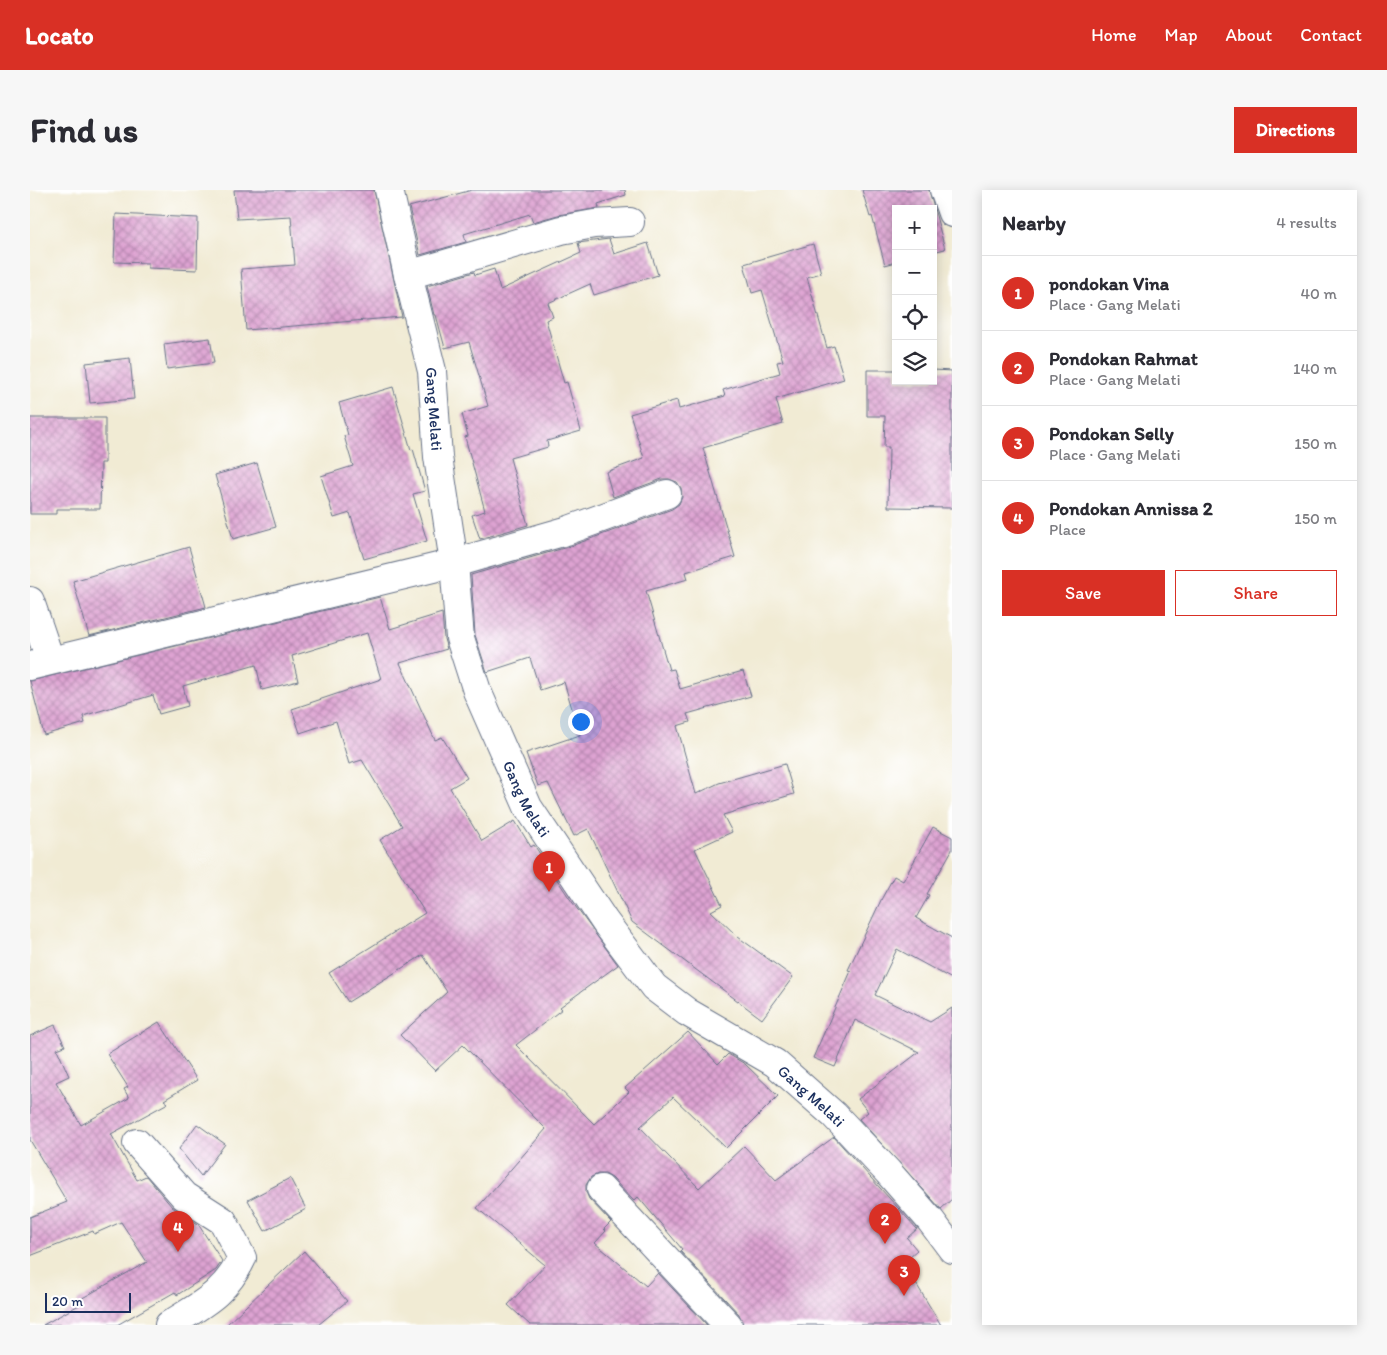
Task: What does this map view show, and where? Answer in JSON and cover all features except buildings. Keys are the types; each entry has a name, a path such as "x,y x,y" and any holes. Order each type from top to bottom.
{"street":[{"name":"Gang Melati","path":"389,190 432,371 438,457 454,562 460,638 476,691 528,807 605,922 654,987 687,1012 775,1063 834,1115 931,1221 952,1249"},
{"path":"944,190 952,213"},
{"path":"408,275 561,230 594,224 630,222"},
{"path":"30,601 40,663 454,562 566,531 667,494"},
{"path":"136,1143 184,1196 223,1221 242,1258 235,1274 218,1293 168,1325"},
{"path":"601,1189 728,1325"}],"place":[{"name":"pondokan Vina","path":"549,892"},
{"name":"Pondokan Rahmat","path":"885,1244"},
{"name":"Pondokan Annissa 2","path":"178,1252"},
{"name":"Pondokan Selly","path":"904,1296"}]}
